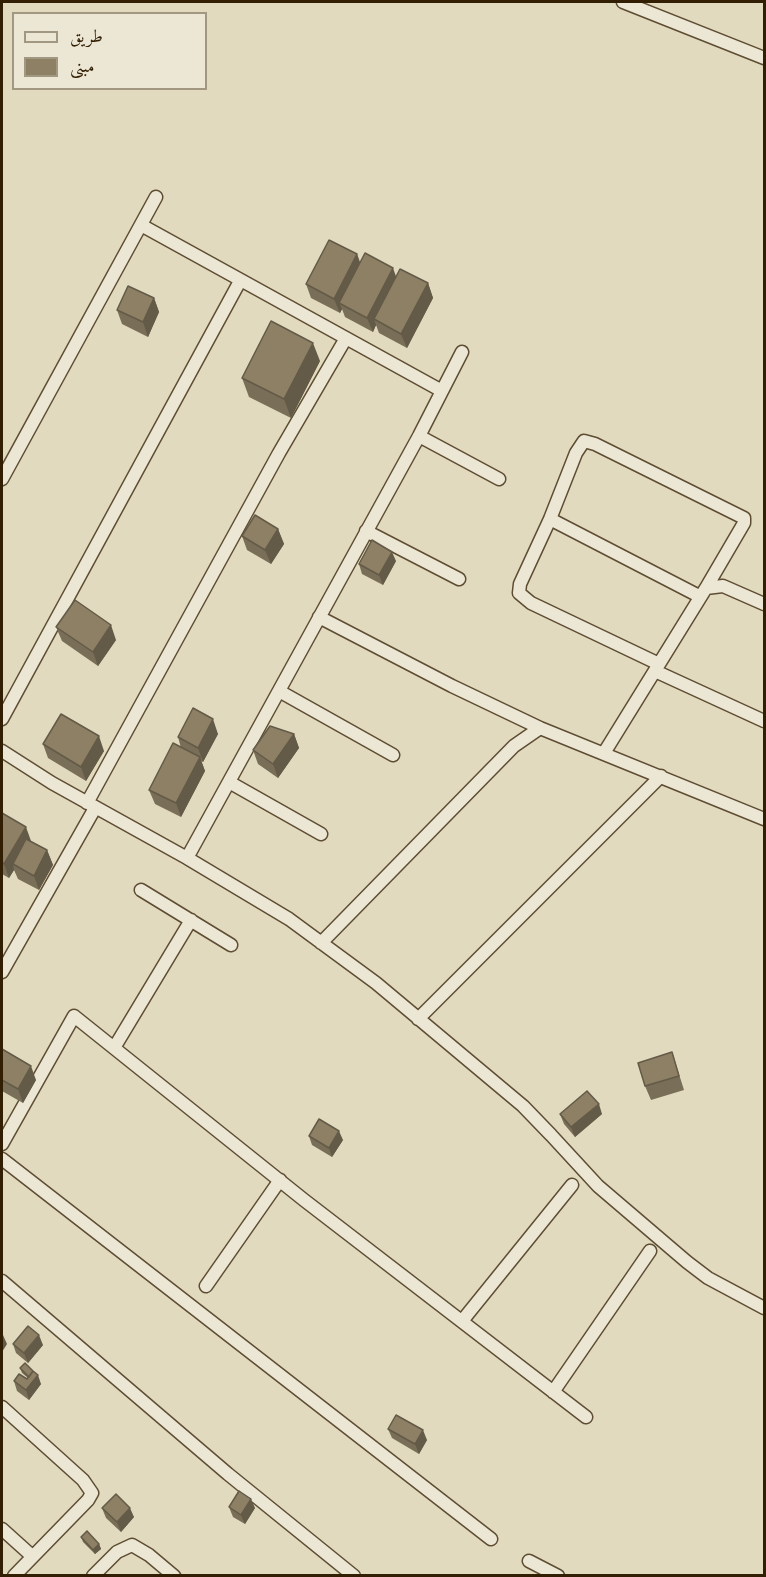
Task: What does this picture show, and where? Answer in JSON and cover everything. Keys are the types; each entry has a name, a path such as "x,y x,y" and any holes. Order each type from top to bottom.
{"street":[{"path":"623,2 765,58"},
{"path":"2,479 156,197"},
{"path":"141,225 442,391"},
{"path":"2,719 240,281"},
{"path":"2,972 279,453 346,338"},
{"path":"187,858 419,436 462,352"},
{"path":"419,436 499,478"},
{"path":"604,753 657,668 744,523 744,518 595,444 584,441 579,446 550,519 520,584 519,593 531,603 657,668 765,721"},
{"path":"550,519 702,592 723,586 765,604"},
{"path":"366,531 459,579"},
{"path":"319,617 452,686 540,728 765,819"},
{"path":"279,691 393,755"},
{"path":"321,943 514,746 540,728"},
{"path":"2,751 91,806 187,858 290,919 376,983 523,1106 598,1186 687,1262 708,1278 765,1308"},
{"path":"418,1019 661,776"},
{"path":"229,782 321,834"},
{"path":"141,890 231,945"},
{"path":"114,1048 190,920"},
{"path":"2,1144 74,1016 280,1180 586,1417"},
{"path":"2,1159 491,1539"},
{"path":"206,1286 280,1180"},
{"path":"462,1322 572,1185"},
{"path":"554,1392 650,1251"},
{"path":"2,1281 219,1466 354,1575"},
{"path":"2,1407 83,1480 92,1493 88,1500 14,1575"},
{"path":"2,1529 32,1556"},
{"path":"93,1575 117,1552 132,1545 174,1575"},
{"path":"529,1561 558,1575"}],"building":[{"path":"329,240 357,254 334,299 306,284"},
{"path":"365,253 393,268 367,318 339,303"},
{"path":"400,269 428,283 401,334 374,319"},
{"path":"128,286 154,298 143,322 117,310"},
{"path":"271,321 313,343 284,399 242,378"},
{"path":"255,515 278,529 265,550 242,536"},
{"path":"372,540 392,552 379,575 359,564"},
{"path":"75,600 111,625 93,652 56,627"},
{"path":"193,708 213,719 198,748 178,737"},
{"path":"61,714 99,736 81,767 43,744"},
{"path":"270,726 294,734 273,764 253,750"},
{"path":"173,743 200,757 176,803 149,790"},
{"path":"2,813 26,827 4,864 2,862"},
{"path":"26,839 47,850 34,876 13,864"},
{"path":"2,1049 31,1066 18,1089 2,1080"},
{"path":"672,1052 679,1076 645,1086 638,1063"},
{"path":"587,1091 599,1104 571,1127 560,1114"},
{"path":"319,1119 339,1131 329,1148 309,1136"},
{"path":"28,1326 39,1335 24,1353 13,1344"},
{"path":"25,1363 33,1371 29,1377 20,1368"},
{"path":"33,1371 38,1375 26,1390 14,1381 19,1374 27,1379"},
{"path":"396,1415 423,1430 415,1444 388,1429"},
{"path":"239,1491 251,1499 241,1515 229,1507"},
{"path":"116,1494 130,1508 117,1522 102,1508"},
{"path":"87,1531 99,1544 93,1550 81,1537"}]}
